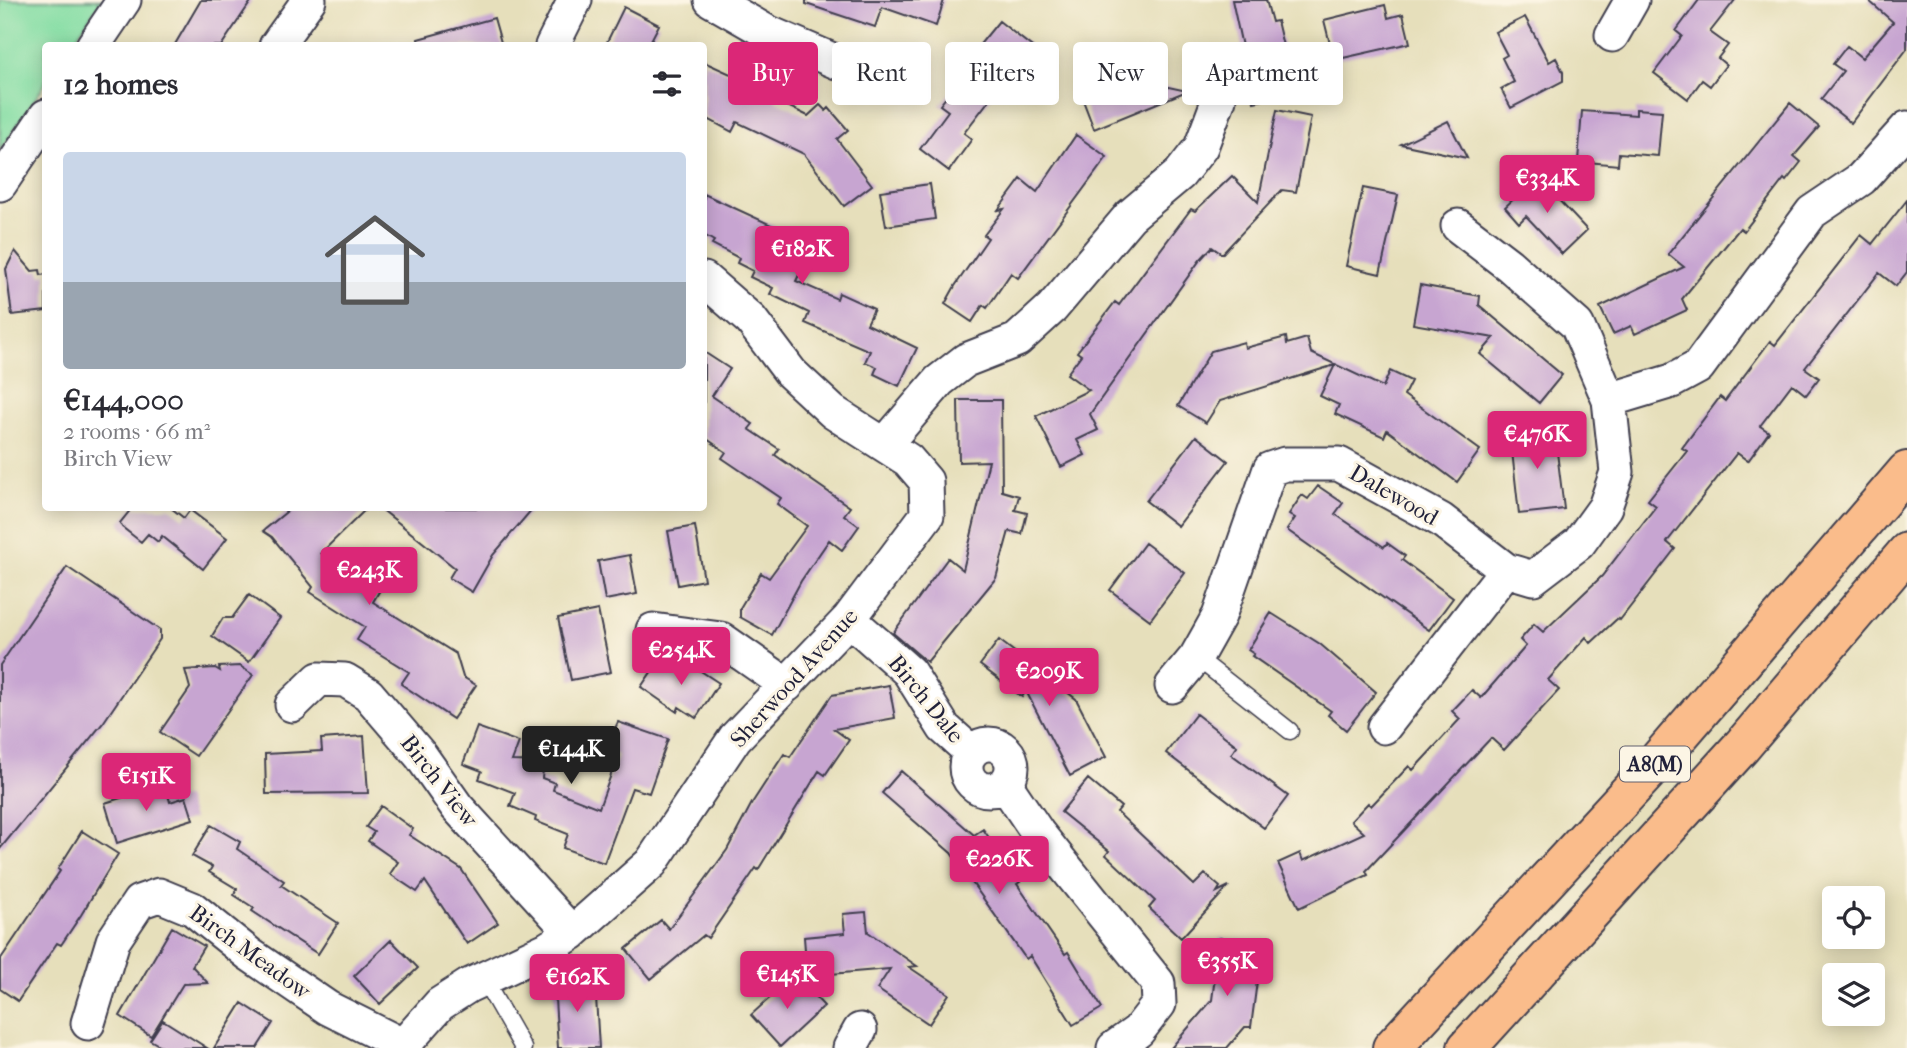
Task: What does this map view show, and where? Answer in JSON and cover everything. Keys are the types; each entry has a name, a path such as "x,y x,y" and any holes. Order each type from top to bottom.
{"highway":[{"name":"A8(M)","path":"1392,1048 1653,766 1907,471"},
{"name":"A8(M)","path":"1467,1048 1742,746 1907,552"}],"street":[{"path":"96,42 124,0"},
{"path":"279,42 309,0"},
{"path":"711,0 767,32 832,60"},
{"path":"1612,35 1632,0"},
{"path":"553,42 564,4"},
{"path":"886,443 939,381 965,360 1017,340 1052,308 1130,216 1180,174 1201,146 1217,105"},
{"path":"0,184 42,122"},
{"path":"1609,400 1672,381 1698,367 1812,212 1861,179 1907,128"},
{"name":"Dalewood","path":"1172,686 1196,657 1219,616 1270,469 1285,464 1339,464 1441,520 1506,570 1533,578 1579,542 1605,507 1617,472 1609,400 1577,324 1509,265 1458,226"},
{"name":"Sherwood Avenue","path":"401,1047 440,1004 484,978 547,949 572,933 651,863 735,738 849,619 927,515 926,481 908,460 886,443 833,412 791,373 751,320 707,282"},
{"path":"1384,727 1506,570"},
{"name":"Birch Dale","path":"849,619 909,672 944,728 971,752 990,744 1000,747 1008,754 1011,774 1005,784 1046,843 1158,983 1159,1004 1138,1031 1114,1048"},
{"path":"653,630 721,639 787,685"},
{"name":"Birch View","path":"292,705 319,679 345,680 368,694 421,756 457,807 572,933"},
{"name":"Birch Meadow","path":"88,1023 113,941 139,902 159,895 193,909 249,954 328,1008 401,1047"}],"lane":[{"path":"1196,657 1290,730"},
{"path":"484,978 523,1048"}],"green space":[{"path":"0,0 102,0 73,42 42,42 42,88 0,151"}],"building":[{"path":"201,0 252,0 224,42 176,42"},
{"path":"806,0 944,0 936,26 882,7 875,27 806,4"},
{"path":"1232,0 1266,0 1272,22 1277,21 1282,42 1241,42"},
{"path":"1699,0 1735,0 1710,32 1728,45 1718,58 1726,65 1710,86 1702,80 1688,99 1654,73 1682,36 1676,31"},
{"path":"1868,0 1907,0 1907,49 1851,123 1821,99 1843,71 1833,64 1847,46 1862,58 1893,22"},
{"path":"1385,5 1388,18 1403,14 1410,43 1343,58 1343,42 1330,42 1324,20"},
{"path":"624,7 659,25 650,42 607,42"},
{"path":"1525,17 1549,62 1556,58 1563,72 1563,81 1511,108 1501,89 1514,82 1502,58 1507,55 1495,32"},
{"path":"494,18 501,42 418,42 418,39"},
{"path":"999,21 1026,42 982,42"},
{"path":"707,63 728,73 728,105 785,105 808,116 820,105 826,111 829,108 848,130 837,139 872,185 844,206 804,154 737,122 732,132 707,119"},
{"path":"1168,87 1182,90 1182,93 1168,99"},
{"path":"945,99 945,105 985,105 964,133 972,139 949,171 920,149 948,111 940,105"},
{"path":"1790,103 1819,127 1794,156 1801,162 1786,181 1784,179 1744,231 1740,228 1682,299 1687,310 1635,334 1631,326 1613,334 1600,307 1684,267 1668,254"},
{"path":"1085,105 1153,105 1094,129"},
{"path":"1636,109 1662,111 1658,156 1619,153 1618,165 1578,161 1582,111 1636,115"},
{"path":"1277,110 1311,117 1296,192 1282,190 1222,254 1212,247 1200,260 1090,414 1098,430 1077,440 1085,455 1061,467 1036,416 1089,390 1067,374 1081,355 1077,352 1115,302 1119,305 1191,209 1195,211 1232,176 1258,202"},
{"path":"1448,121 1467,158 1401,144"},
{"path":"1076,135 1107,157 1018,278 1011,273 987,308 983,305 972,322 945,304 955,286 988,238 984,235 1004,209 998,210 1021,179 1037,192"},
{"path":"1537,177 1587,230 1562,254 1526,216 1519,223 1505,207"},
{"path":"930,184 935,219 886,226 880,191"},
{"path":"1363,188 1398,195 1380,274 1346,266"},
{"path":"707,195 795,236 787,251 806,261 796,281 837,299 839,293 874,309 867,324 917,348 899,386 874,374 877,367 865,362 870,351 805,323 809,313 770,294 773,288 750,277 753,271 737,263 739,258 712,244 714,241 707,237"},
{"path":"1907,200 1907,272 1896,286 1879,273 1805,368 1819,378 1806,395 1792,384 1760,426 1769,432 1748,461 1737,453 1667,542 1675,549 1620,620 1618,618 1591,643 1586,637 1548,680 1559,690 1504,750 1491,738 1366,871 1368,875 1299,908 1278,863 1300,853 1303,861 1364,833 1351,821 1368,803 1371,806 1409,766 1413,770 1460,719 1452,711 1472,690 1481,698 1526,646 1520,640 1534,624 1543,632 1602,576 1656,506 1648,500 1687,451 1682,448 1720,397 1725,401 1770,341 1775,345 1861,235 1872,244"},
{"path":"15,251 32,271 40,270 42,311 12,315 6,269"},
{"path":"1420,285 1480,296 1479,305 1562,375 1539,403 1480,354 1494,338 1413,324"},
{"path":"1286,337 1287,344 1307,338 1311,353 1383,387 1390,371 1411,381 1404,395 1480,450 1457,482 1387,430 1384,437 1335,414 1339,405 1320,396 1335,365 1220,401 1206,423 1178,406 1211,351 1244,342 1245,348"},
{"path":"707,354 730,369 712,396 753,424 749,429 779,449 775,455 850,507 844,515 859,526 842,550 829,540 801,581 772,635 740,617 740,608 761,573 769,578 807,526 777,504 781,498 722,458 726,452 707,439"},
{"path":"958,400 1001,400 1002,491 1019,496 1015,510 1027,513 1022,534 1009,531 996,578 927,662 893,633 948,558 963,570 989,461 959,462"},
{"path":"1554,428 1564,509 1519,514 1510,433"},
{"path":"1196,436 1228,461 1178,526 1146,501"},
{"path":"1318,486 1343,503 1335,514 1384,547 1387,543 1405,556 1402,560 1453,598 1429,630 1287,530 1295,518 1289,514 1302,495 1308,499"},
{"path":"130,511 175,511 184,518 191,511 227,538 203,569 162,536 158,542 148,534 141,542 120,523"},
{"path":"287,511 364,511 321,553 380,590 373,602 456,654 463,677 476,685 453,719 401,684 409,672 357,640 365,627 310,592 313,587 272,537 263,531"},
{"path":"384,511 530,511 493,555 472,592 449,578 455,568"},
{"path":"695,526 704,580 678,585 668,531"},
{"path":"1145,543 1185,573 1150,620 1110,590"},
{"path":"630,555 637,594 605,600 598,561"},
{"path":"67,567 160,630 160,639 103,723 0,849 0,665"},
{"path":"249,595 280,618 249,662 212,636 223,618 232,618"},
{"path":"598,610 611,672 571,680 558,618"},
{"path":"1271,613 1320,644 1376,692 1346,730 1328,715 1331,711 1252,656 1254,654 1248,650"},
{"path":"999,640 1076,699 1106,757 1070,776 1026,691 1022,697 980,665"},
{"path":"687,662 719,683 696,718 679,707 677,712 641,687 654,668"},
{"path":"240,666 253,675 196,756 160,732 190,688 185,670 215,668 220,671 219,667"},
{"path":"889,685 895,718 834,729 849,740 825,775 819,771 758,870 756,868 708,938 704,935 651,979 626,949 661,920 669,929 727,850 752,803 784,754 790,757 832,695"},
{"path":"1196,714 1237,746 1231,754 1288,796 1264,828 1166,753"},
{"path":"618,722 668,739 649,793 632,788 604,863 563,848 568,834 535,821 536,817 510,806 515,793 479,779 482,771 463,764 477,727 519,742 512,761 544,762 542,778 555,783 553,790 599,808 618,755 605,750"},
{"path":"364,736 368,793 266,794 265,754 322,751 321,739"},
{"path":"901,771 974,835 983,829 1065,954 1068,952 1102,1008 1073,1025 1030,956 1026,959 951,853 882,793"},
{"path":"1088,779 1121,807 1117,812 1194,885 1205,874 1220,887 1217,892 1229,886 1181,938 1149,908 1155,901 1106,855 1109,851 1061,812"},
{"path":"165,784 170,802 186,797 193,819 117,843 105,803"},
{"path":"381,806 413,829 409,835 461,869 498,923 467,944 425,881 417,892 390,874 398,862 368,841 374,832 366,827"},
{"path":"211,825 240,842 237,849 284,881 281,885 338,923 318,954 252,911 254,908 234,895 237,889 209,872 212,867 192,856"},
{"path":"82,831 118,854 61,945 57,943 18,1001 0,989 0,960 60,871 58,869"},
{"path":"866,912 868,932 917,966 909,967 949,994 929,1024 877,989 890,969 807,976 804,937 845,933 843,914"},
{"path":"172,927 204,946 192,966 208,983 183,984 151,1036 120,1016"},
{"path":"1220,938 1262,943 1251,1027 1245,1027 1227,1048 1171,1048 1212,1000"},
{"path":"391,940 418,968 380,1004 354,976"},
{"path":"795,975 824,1006 780,1047 751,1015"},
{"path":"595,980 599,1048 558,1048 554,982"},
{"path":"242,1003 273,1023 257,1048 214,1048"},
{"path":"163,1020 207,1048 164,1048 150,1040"}]}
